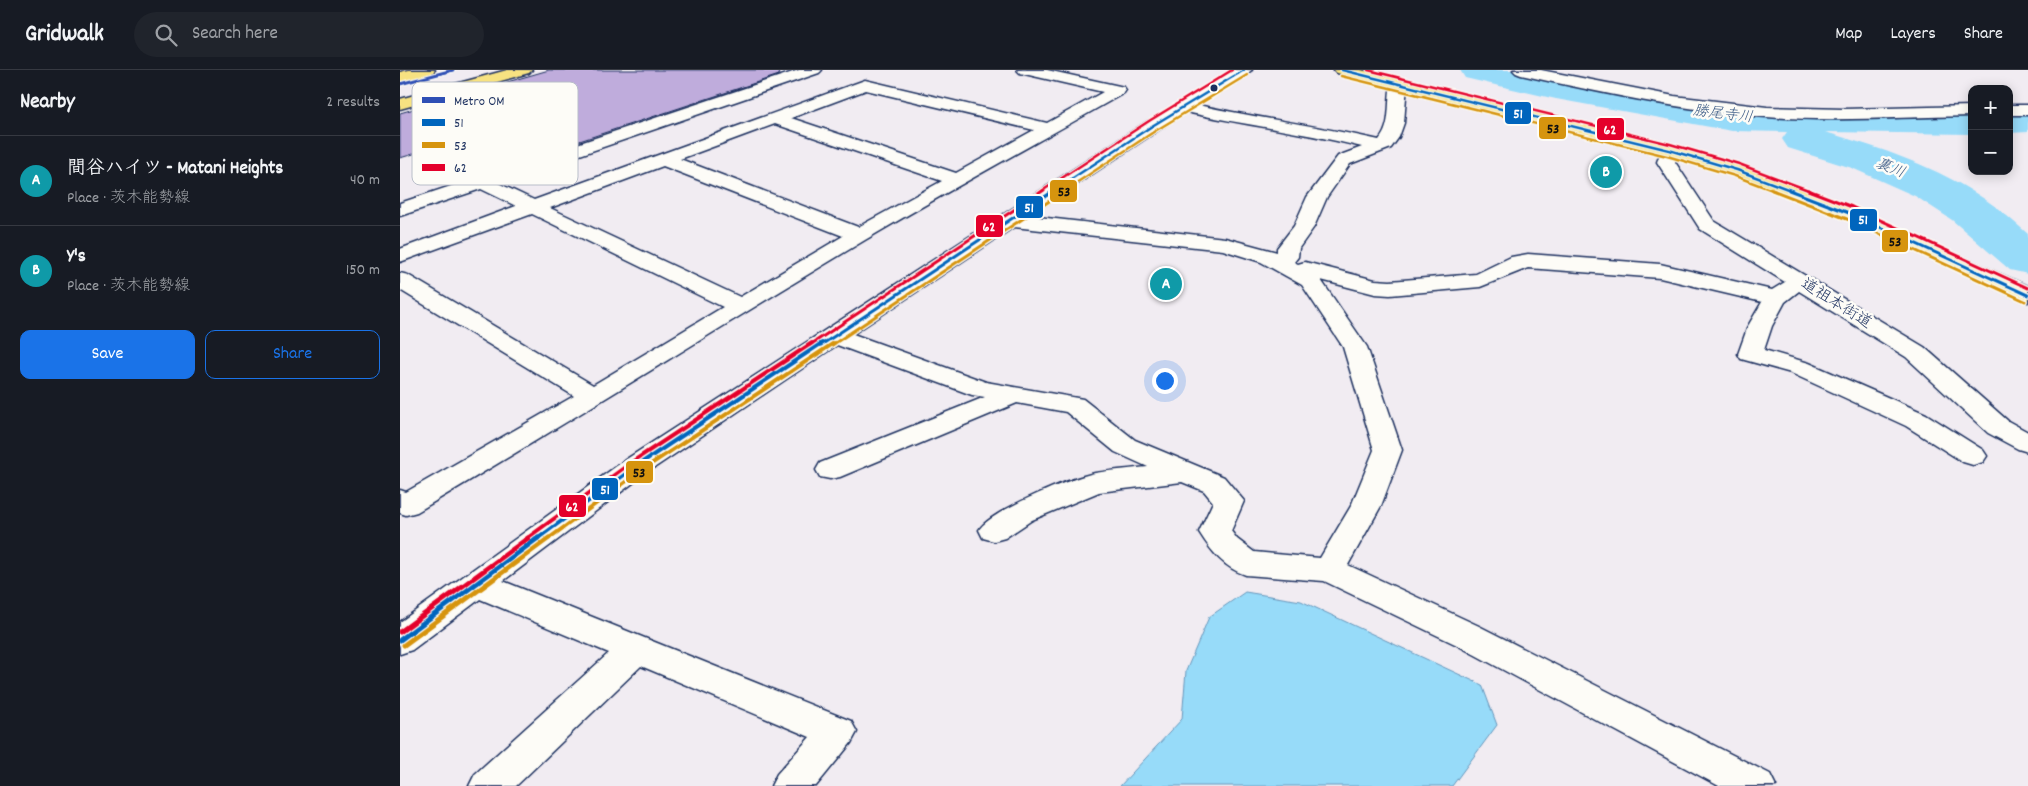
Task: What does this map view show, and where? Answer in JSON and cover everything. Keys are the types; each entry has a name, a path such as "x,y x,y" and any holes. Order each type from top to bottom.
{"main road":[{"path":"400,77 427,70"},
{"path":"419,82 465,70"},
{"path":"445,82 490,70"},
{"path":"480,82 524,70"},
{"path":"1342,70 1669,150 1737,170 1849,213 2028,295"}],"street":[{"path":"578,149 814,70"},
{"path":"400,500 406,505 592,396 859,235 1118,90 1025,70"},
{"path":"400,640 635,467 1010,220 1244,70"},
{"path":"1521,70 1660,98 1769,112 1856,114 1968,111"},
{"path":"1287,267 1288,248 1304,227 1317,197 1344,160 1380,146 1390,139 1397,121 1395,97 1399,84"},
{"path":"400,256 865,85 1051,129"},
{"path":"1184,107 1242,120 1327,132 1380,146"},
{"path":"2013,110 2028,110"},
{"path":"774,118 958,180"},
{"name":"道祖本街道","path":"1669,150 1666,162 1707,225 1915,352 1998,427 2028,443"},
{"path":"663,159 859,235"},
{"path":"400,210 472,185"},
{"path":"487,185 741,307"},
{"path":"1010,220 1225,244 1269,257 1310,280 1355,347 1388,450 1366,506 1329,570"},
{"path":"1287,267 1305,269 1375,287 1390,288 1480,280 1519,262 1528,261 1660,271 1776,298"},
{"path":"400,280 592,396"},
{"path":"1800,282 1776,298 1760,326 1750,354 1800,368 1916,420 1973,456"},
{"path":"834,336 981,389 1074,406 1125,446 1182,472 1214,484 1228,501 1215,532 1226,547 1246,563 1329,570 1467,635 1756,786"},
{"path":"830,470 1014,395"},
{"path":"994,530 1021,513 1094,483 1182,472"},
{"path":"477,584 838,732 791,786"},
{"path":"489,786 637,649"}],"water":[{"path":"1245,592 1301,601 1482,685 1497,725 1452,786 1120,786 1182,719 1186,671 1209,617"}],"building":[{"path":"549,70 778,70 779,75 578,142 578,82 507,82"},
{"path":"412,110 412,154 400,158 400,113"}],"waterway":[{"name":"勝尾寺川","path":"1478,70 1556,88 1732,119 1968,122"},
{"name":"勝尾寺川","path":"2013,121 2028,120"},
{"name":"裏川","path":"1803,139 1889,167 1931,187 1969,210 2028,259"}],"metro line":[{"name":"OM","path":"400,84 453,70"}],"transit line":[{"name":"62","path":"400,632 632,462 1149,121 1232,70"},
{"name":"51","path":"400,640 635,467 1152,126 1244,70"},
{"name":"51","path":"1342,70 1669,150 1737,170 1849,213 2028,295"},
{"name":"62","path":"1368,70 1670,144 1739,164 1852,207 2028,288"},
{"name":"53","path":"404,645 639,472 1155,131 1247,75"},
{"name":"53","path":"1341,76 1667,156 1735,176 1847,219 2025,301"}],"place":[{"name":"Y's","path":"1606,172"},
{"name":"間谷ハイツ - Matani Heights","path":"1166,284"}]}
